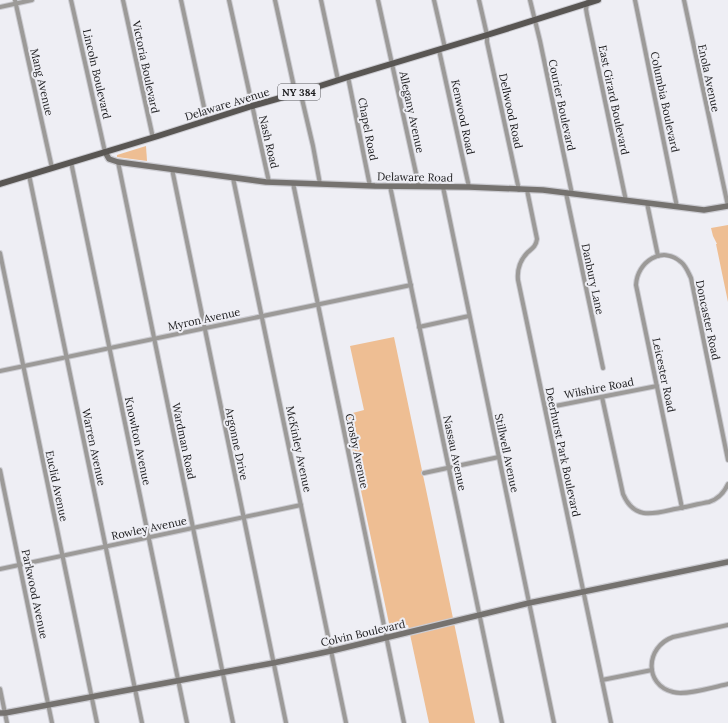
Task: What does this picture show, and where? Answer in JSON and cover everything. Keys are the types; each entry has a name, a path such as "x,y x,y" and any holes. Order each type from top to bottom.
{"main road":[{"name":"Delaware Avenue","path":"0,184 598,0"}],"street":[{"path":"0,7 15,2 32,0"},
{"name":"Lincoln Boulevard","path":"71,0 105,152"},
{"name":"Victoria Boulevard","path":"122,0 152,138"},
{"path":"181,0 207,121"},
{"name":"Nash Road","path":"229,0 269,182"},
{"path":"275,0 294,87 302,99 320,184"},
{"path":"321,0 338,80"},
{"name":"Allegany Avenue","path":"378,0 419,187"},
{"name":"Kenwood Road","path":"434,0 469,187"},
{"name":"Dellwood Road","path":"479,0 519,190"},
{"name":"Courier Boulevard","path":"530,0 569,194"},
{"name":"Columbia Boulevard","path":"635,0 677,207"},
{"name":"Enola Avenue","path":"684,0 728,206"},
{"name":"Mang Avenue","path":"15,2 52,168"},
{"name":"East Girard Boulevard","path":"588,2 586,9 626,201"},
{"name":"Chapel Road","path":"348,77 370,186"},
{"path":"105,152 109,159 118,162"},
{"name":"Knowlton Avenue","path":"71,162 187,723"},
{"name":"Delaware Road","path":"118,162 269,182 543,190 704,210 728,206"},
{"name":"Wardman Road","path":"118,162 234,723"},
{"name":"Argonne Drive","path":"172,169 286,723"},
{"name":"Warren Avenue","path":"29,175 142,723"},
{"name":"McKinley Avenue","path":"233,178 346,723"},
{"name":"Crosby Avenue","path":"293,183 404,723"},
{"name":"Nassau Avenue","path":"390,186 502,723"},
{"name":"Stillwell Avenue","path":"443,187 554,723"},
{"name":"Deerhurst Park Boulevard","path":"527,190 537,239 535,246 521,260 518,276 611,723"},
{"name":"Danbury Lane","path":"569,194 603,368"},
{"path":"647,203 658,256"},
{"name":"Euclid Avenue","path":"0,253 97,723"},
{"name":"Leicester Road","path":"658,256 649,260 642,266 637,275 636,285 682,508"},
{"name":"Doncaster Road","path":"658,256 669,256 678,259 686,268 690,278 728,460"},
{"name":"Myron Avenue","path":"0,372 411,285"},
{"path":"420,327 469,316"},
{"name":"Wilshire Road","path":"545,408 657,386"},
{"path":"602,397 623,494 628,503 635,510 649,514 714,500 724,492 728,484"},
{"path":"424,473 499,457"},
{"name":"Parkwood Avenue","path":"0,470 52,723"},
{"name":"Rowley Avenue","path":"0,569 301,505"},
{"name":"Colvin Boulevard","path":"2,713 223,673 331,651 529,603 728,562"},
{"path":"728,625 664,640 655,651 652,660 652,670 655,679 667,690 685,693 728,684"},
{"path":"602,680 652,670"},
{"path":"0,689 2,713 7,723"}],"shaded area":[{"path":"146,146 147,161 117,157 117,155"},
{"path":"728,225 728,302 717,244 711,228"},
{"path":"394,337 475,723 429,723 408,625 390,628 345,415 364,410 350,346"}]}
